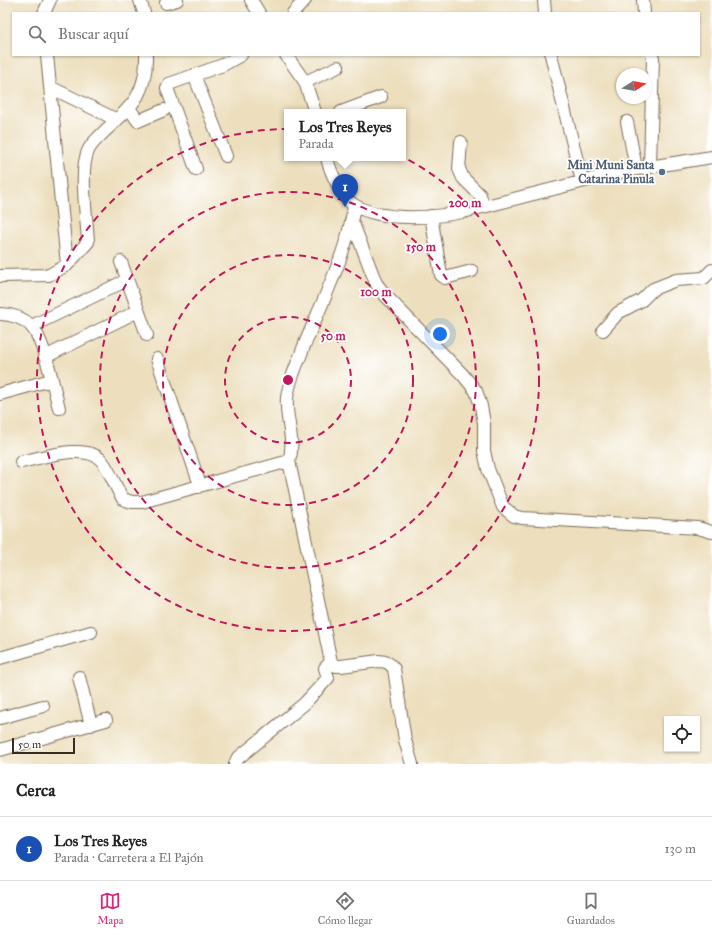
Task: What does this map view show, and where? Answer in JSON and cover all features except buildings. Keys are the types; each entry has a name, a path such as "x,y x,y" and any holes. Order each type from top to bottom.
{"street":[{"path":"44,12 50,0"},
{"path":"140,0 144,12"},
{"path":"251,0 258,12"},
{"path":"294,12 305,0"},
{"path":"544,0 545,12"},
{"path":"644,0 644,12"},
{"path":"47,56 67,265"},
{"path":"0,276 49,275 67,265 88,242 83,167 88,149 129,108 140,94 146,56"},
{"path":"196,169 167,88 169,84 223,66 239,56"},
{"path":"551,56 582,181"},
{"path":"650,165 652,56"},
{"path":"293,57 314,109"},
{"path":"304,82 338,68"},
{"path":"194,75 226,156"},
{"path":"50,87 117,120"},
{"path":"350,109 381,97"},
{"path":"129,108 138,121 164,110"},
{"path":"627,122 636,168"},
{"path":"461,142 459,169 463,178 480,195 483,206"},
{"path":"328,161 329,168 341,190 354,205 389,215 404,217 447,215 636,168 712,157"},
{"path":"354,205 352,221 340,256 293,375 288,398 287,415 292,447 288,461 331,662 336,666 341,666 384,661 392,666 394,670 405,740 412,764"},
{"path":"431,216 441,275 445,278 472,271"},
{"path":"352,221 376,283 385,295 463,375 476,391 484,422 484,451 488,469 503,507 508,513 522,518 698,528 712,532"},
{"path":"121,262 147,335"},
{"path":"603,330 618,313 642,300 653,289 676,280 704,278 712,270"},
{"path":"32,326 127,280"},
{"path":"45,357 138,311"},
{"path":"0,314 13,315 32,326 45,357 59,408"},
{"path":"157,360 198,482 198,488"},
{"path":"0,394 51,380"},
{"path":"21,462 62,454 78,452 91,453 100,459 107,467 123,499 132,502 142,502 198,488 288,461"},
{"path":"0,658 91,632"},
{"path":"235,764 237,760 315,694 328,678 325,668 331,662"},
{"path":"79,677 91,724"},
{"path":"0,718 43,706"},
{"path":"0,750 106,720"}],"place":[{"name":"Mini Muni Santa Catarina Pinula","path":"662,172"},
{"name":"Los Tres Reyes","path":"345,207"}]}
